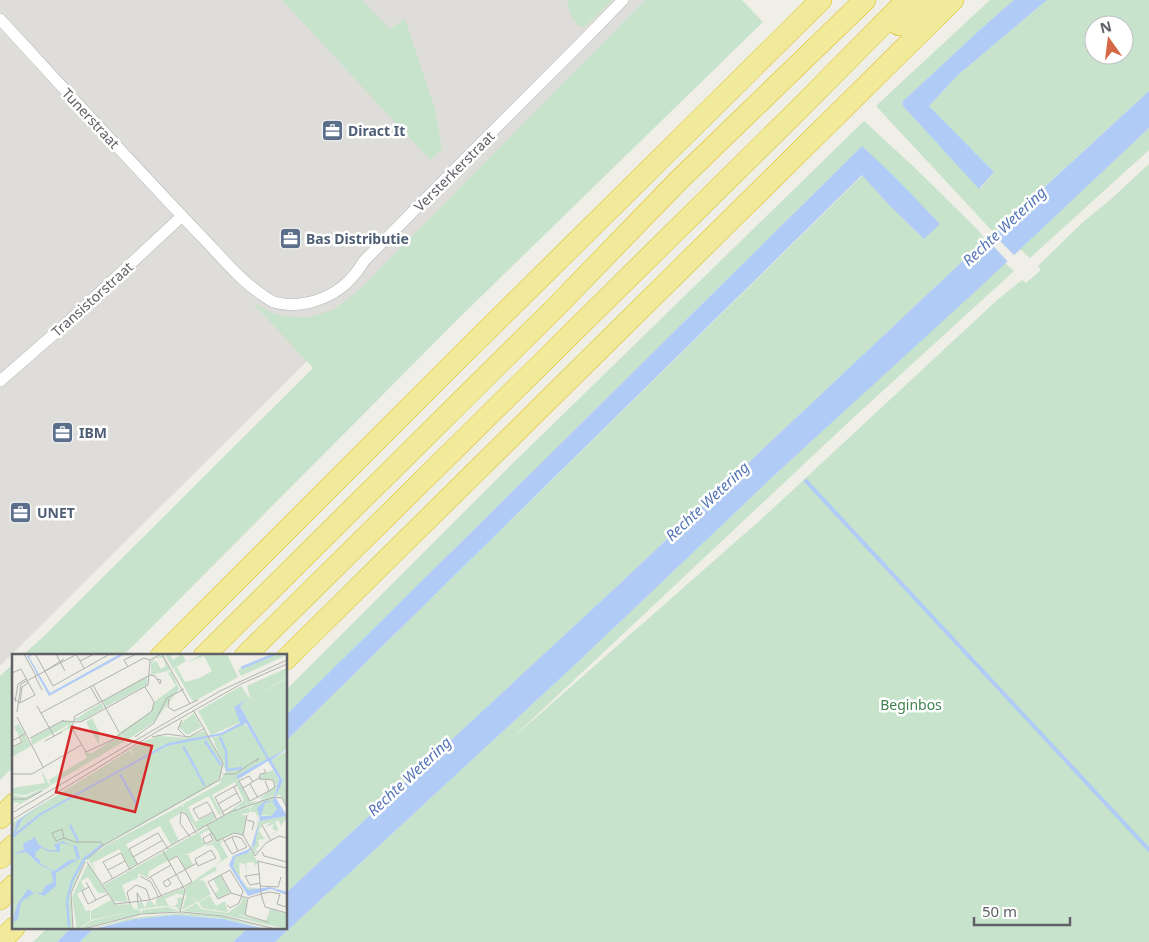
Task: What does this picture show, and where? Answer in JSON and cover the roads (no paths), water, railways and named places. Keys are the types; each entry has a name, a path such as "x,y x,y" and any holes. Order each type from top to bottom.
{"highway":[{"path":"163,654 458,358 822,0"},
{"path":"206,654 556,307 679,180 865,0"},
{"path":"834,77 907,0"},
{"path":"247,654 796,112 834,77 928,0"},
{"path":"288,657 954,0"},
{"path":"928,26 966,0"},
{"path":"0,818 12,806"},
{"path":"0,858 12,847"},
{"path":"0,899 12,887"},
{"path":"0,942 12,930"}],"street":[{"name":"Versterkerstraat","path":"182,216 241,278 273,302 292,304 312,302 331,295 354,276 364,261 582,44 623,0"},
{"name":"Tunerstraat","path":"0,20 182,216"},
{"name":"Transistorstraat","path":"0,381 69,321 182,216"}],"water":[{"path":"1014,0 1047,0 958,75 929,106 994,172 979,189 903,106 902,102"},
{"name":"Rechte Wetering","path":"1149,91 1149,128 978,289 780,470 579,661 288,930 288,891"},
{"path":"862,146 940,224 924,239 862,175 288,739 288,713"},
{"path":"69,930 92,930 80,942 57,942"},
{"path":"246,930 288,930 275,942 233,942"}],"waterway":[{"path":"806,481 1149,850"}],"place":[{"name":"Diract It","path":"332,130"},
{"name":"Bas Distributie","path":"290,238"},
{"name":"IBM","path":"63,432"},
{"name":"UNET","path":"21,512"}],"park label":[{"name":"Beginbos","path":"911,704"}]}
